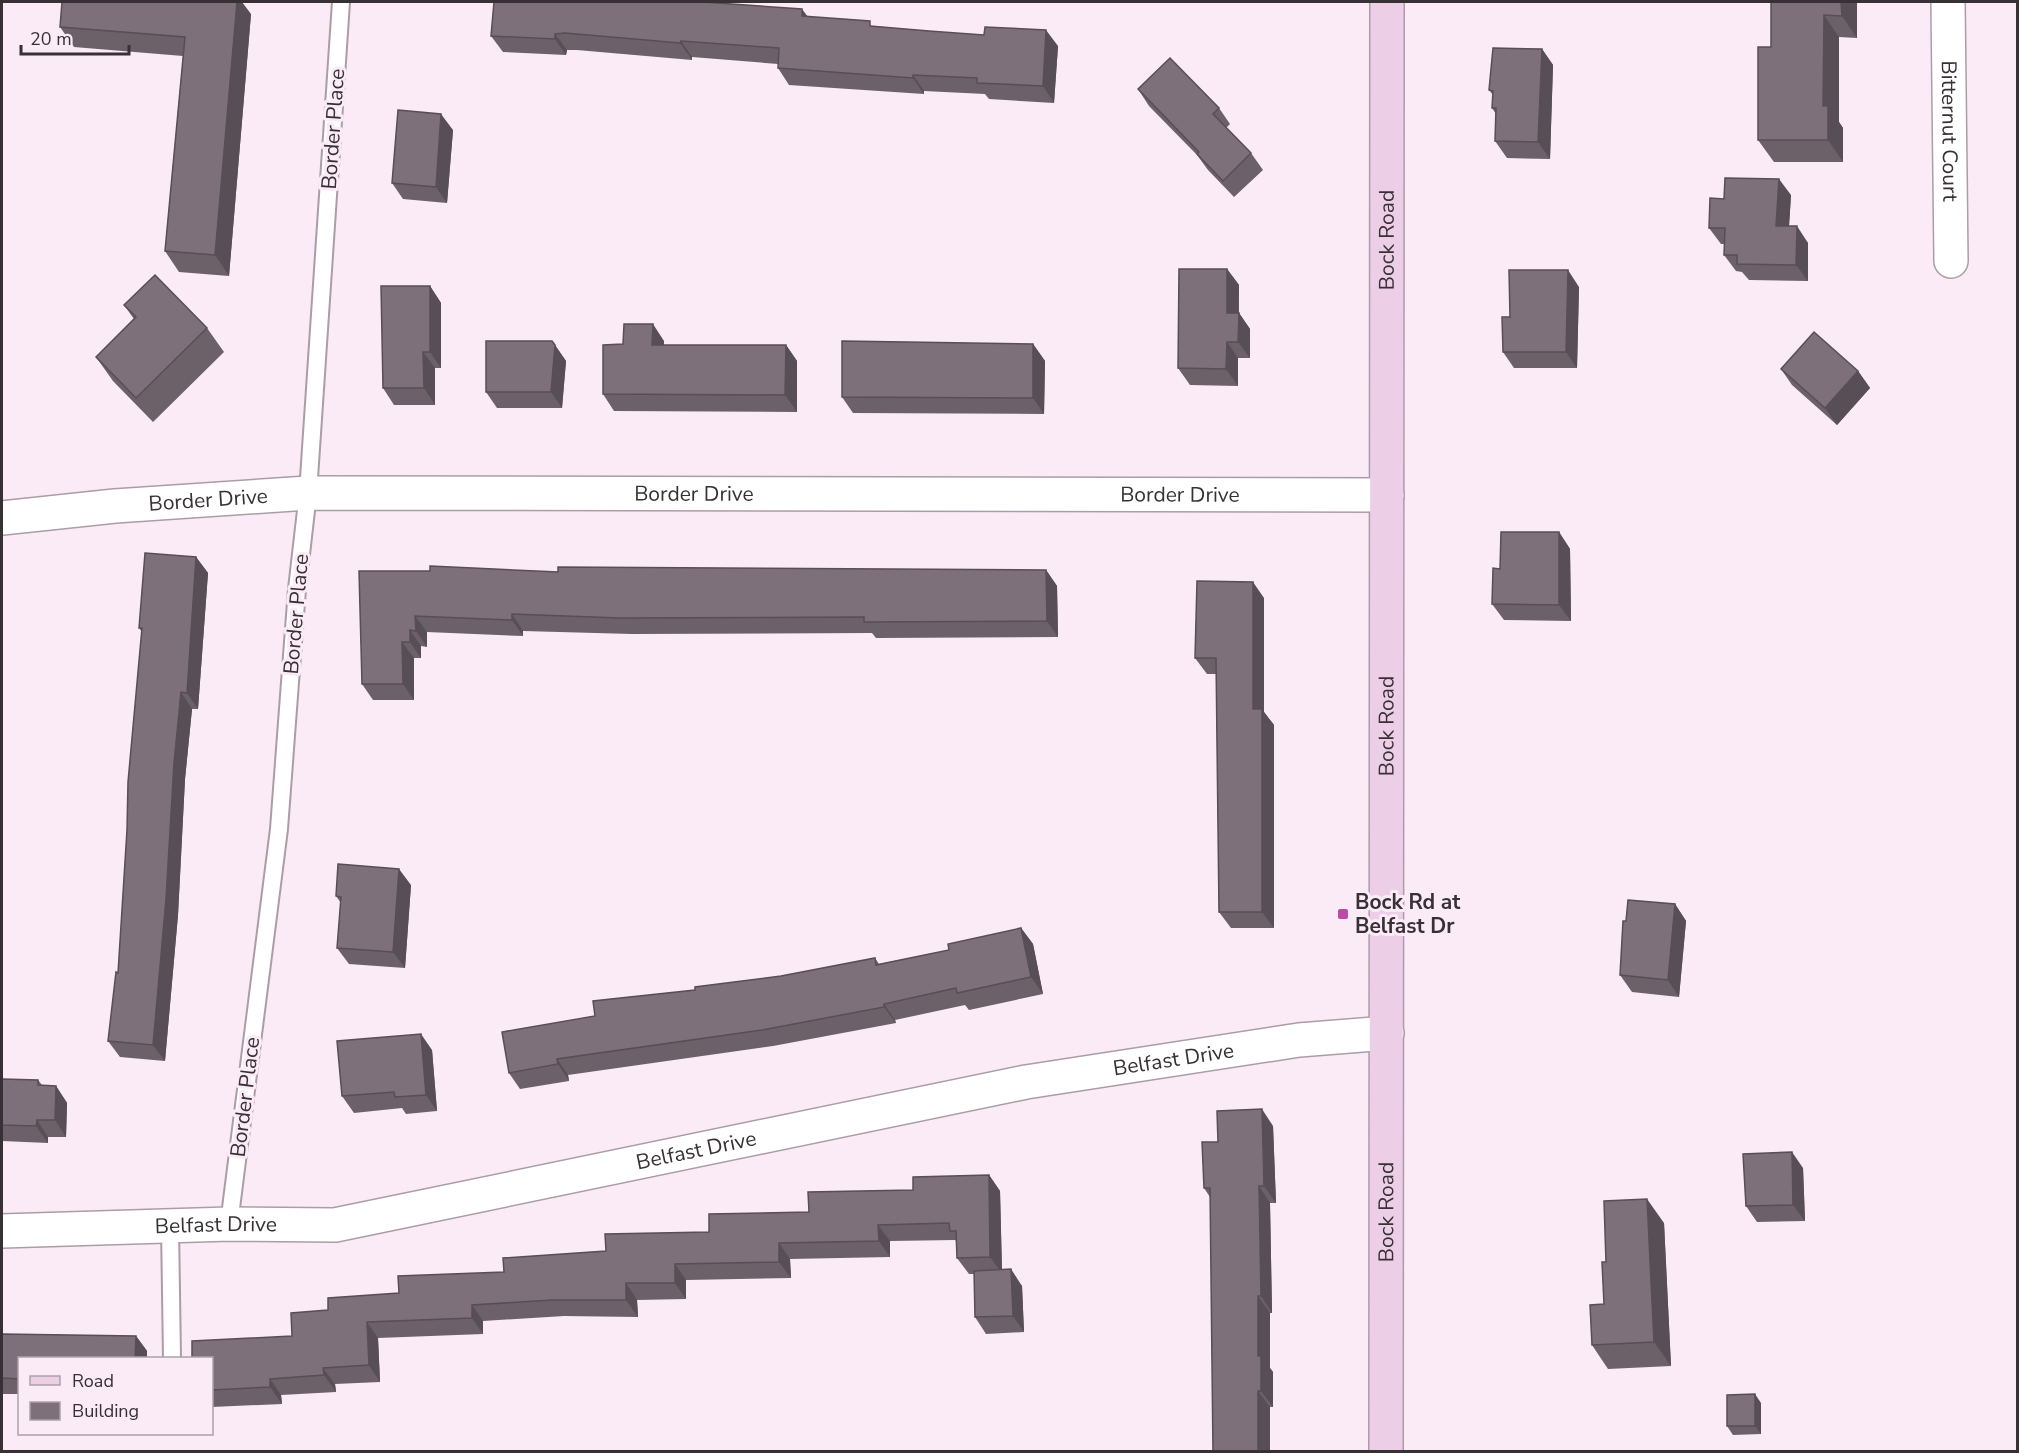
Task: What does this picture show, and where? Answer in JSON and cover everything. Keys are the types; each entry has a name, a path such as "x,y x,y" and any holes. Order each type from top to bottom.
{"main road":[{"name":"Bock Road","path":"1386,1452 1387,2"}],"street":[{"name":"Bitternut Court","path":"1948,2 1951,261"},
{"name":"Border Drive","path":"2,518 115,506 308,493 1387,495"},
{"name":"Belfast Drive","path":"2,1231 229,1224 334,1225 1026,1082 1299,1040 1387,1033"}],"lane":[{"name":"Border Place","path":"229,1224 279,829 297,589 308,493 341,2"},
{"path":"170,1226 172,1357"}],"building":[{"path":"62,2 237,2 215,255 165,251 185,37 60,27"},
{"path":"494,2 703,2 802,9 802,16 870,21 870,26 929,31 984,35 985,27 1046,30 1043,86 977,83 977,78 913,75 913,78 778,68 779,48 681,41 680,43 565,33 555,34 555,39 491,36"},
{"path":"1771,2 1841,2 1842,16 1824,15 1823,106 1828,106 1828,140 1758,140 1758,47 1771,47"},
{"path":"1493,48 1542,49 1538,142 1495,141 1496,108 1492,108 1493,91 1489,90"},
{"path":"1170,58 1219,108 1213,114 1251,153 1223,181 1197,154 1199,152 1138,89"},
{"path":"398,110 441,114 436,187 392,183"},
{"path":"1725,178 1779,179 1776,226 1797,226 1796,265 1737,264 1737,255 1724,255 1725,228 1709,228 1710,198 1724,199"},
{"path":"1179,269 1227,269 1227,313 1239,313 1238,342 1227,342 1226,369 1178,368"},
{"path":"1509,270 1568,270 1566,352 1503,352 1502,317 1510,317"},
{"path":"155,275 207,328 136,398 96,357 136,317 124,305"},
{"path":"381,286 430,286 430,352 423,352 424,388 383,388"},
{"path":"624,324 653,324 652,345 786,345 785,395 603,394 603,345 623,344"},
{"path":"1814,332 1858,371 1825,408 1781,369"},
{"path":"486,341 552,341 555,345 551,392 486,392"},
{"path":"842,341 1033,344 1033,398 842,397"},
{"path":"1501,532 1559,532 1559,605 1492,604 1493,568 1500,569"},
{"path":"145,553 196,557 187,693 181,692 174,763 166,899 153,1045 108,1041 116,972 118,973 128,782 142,628 139,628"},
{"path":"430,566 558,572 558,567 1046,570 1047,621 864,622 864,617 620,618 512,614 512,620 415,616 416,631 410,630 410,642 402,642 403,684 362,684 359,571 430,571"},
{"path":"1197,581 1253,582 1253,709 1262,709 1262,912 1219,912 1216,658 1195,658"},
{"path":"338,864 399,869 393,952 337,948 341,897 336,896"},
{"path":"1628,900 1675,904 1668,980 1620,975 1623,921 1626,921"},
{"path":"1021,928 1031,977 957,993 956,988 884,1004 884,1007 762,1030 557,1059 558,1064 509,1073 502,1032 595,1016 593,1001 695,990 695,987 781,976 875,958 876,965 949,950 948,944"},
{"path":"421,1034 426,1095 395,1097 394,1092 342,1096 337,1041"},
{"path":"2,1079 38,1080 38,1085 56,1086 55,1120 37,1120 36,1126 2,1125"},
{"path":"1262,1109 1264,1186 1259,1186 1261,1296 1258,1296 1258,1356 1261,1356 1261,1391 1258,1391 1258,1449 1261,1449 1261,1452 1213,1452 1210,1188 1204,1188 1202,1142 1218,1142 1217,1111"},
{"path":"1792,1152 1793,1205 1746,1206 1743,1154"},
{"path":"989,1175 990,1257 957,1258 956,1231 950,1231 949,1223 878,1225 879,1241 779,1243 779,1262 675,1264 675,1283 626,1283 626,1300 552,1300 472,1305 472,1318 367,1322 369,1365 323,1368 324,1375 270,1379 270,1387 213,1390 213,1357 192,1357 192,1341 292,1336 291,1313 328,1310 328,1298 399,1293 398,1276 504,1272 503,1258 606,1251 605,1234 709,1232 709,1214 809,1212 808,1192 913,1190 913,1177"},
{"path":"1647,1199 1654,1342 1592,1345 1590,1305 1604,1304 1602,1262 1606,1262 1604,1201"},
{"path":"1011,1269 1013,1316 975,1317 974,1271"},
{"path":"2,1334 136,1336 135,1357 18,1357 18,1379 2,1378"},
{"path":"1755,1394 1755,1426 1727,1426 1727,1395"}],"place":[{"name":"Bock Rd at Belfast Dr","path":"1343,914"}]}
